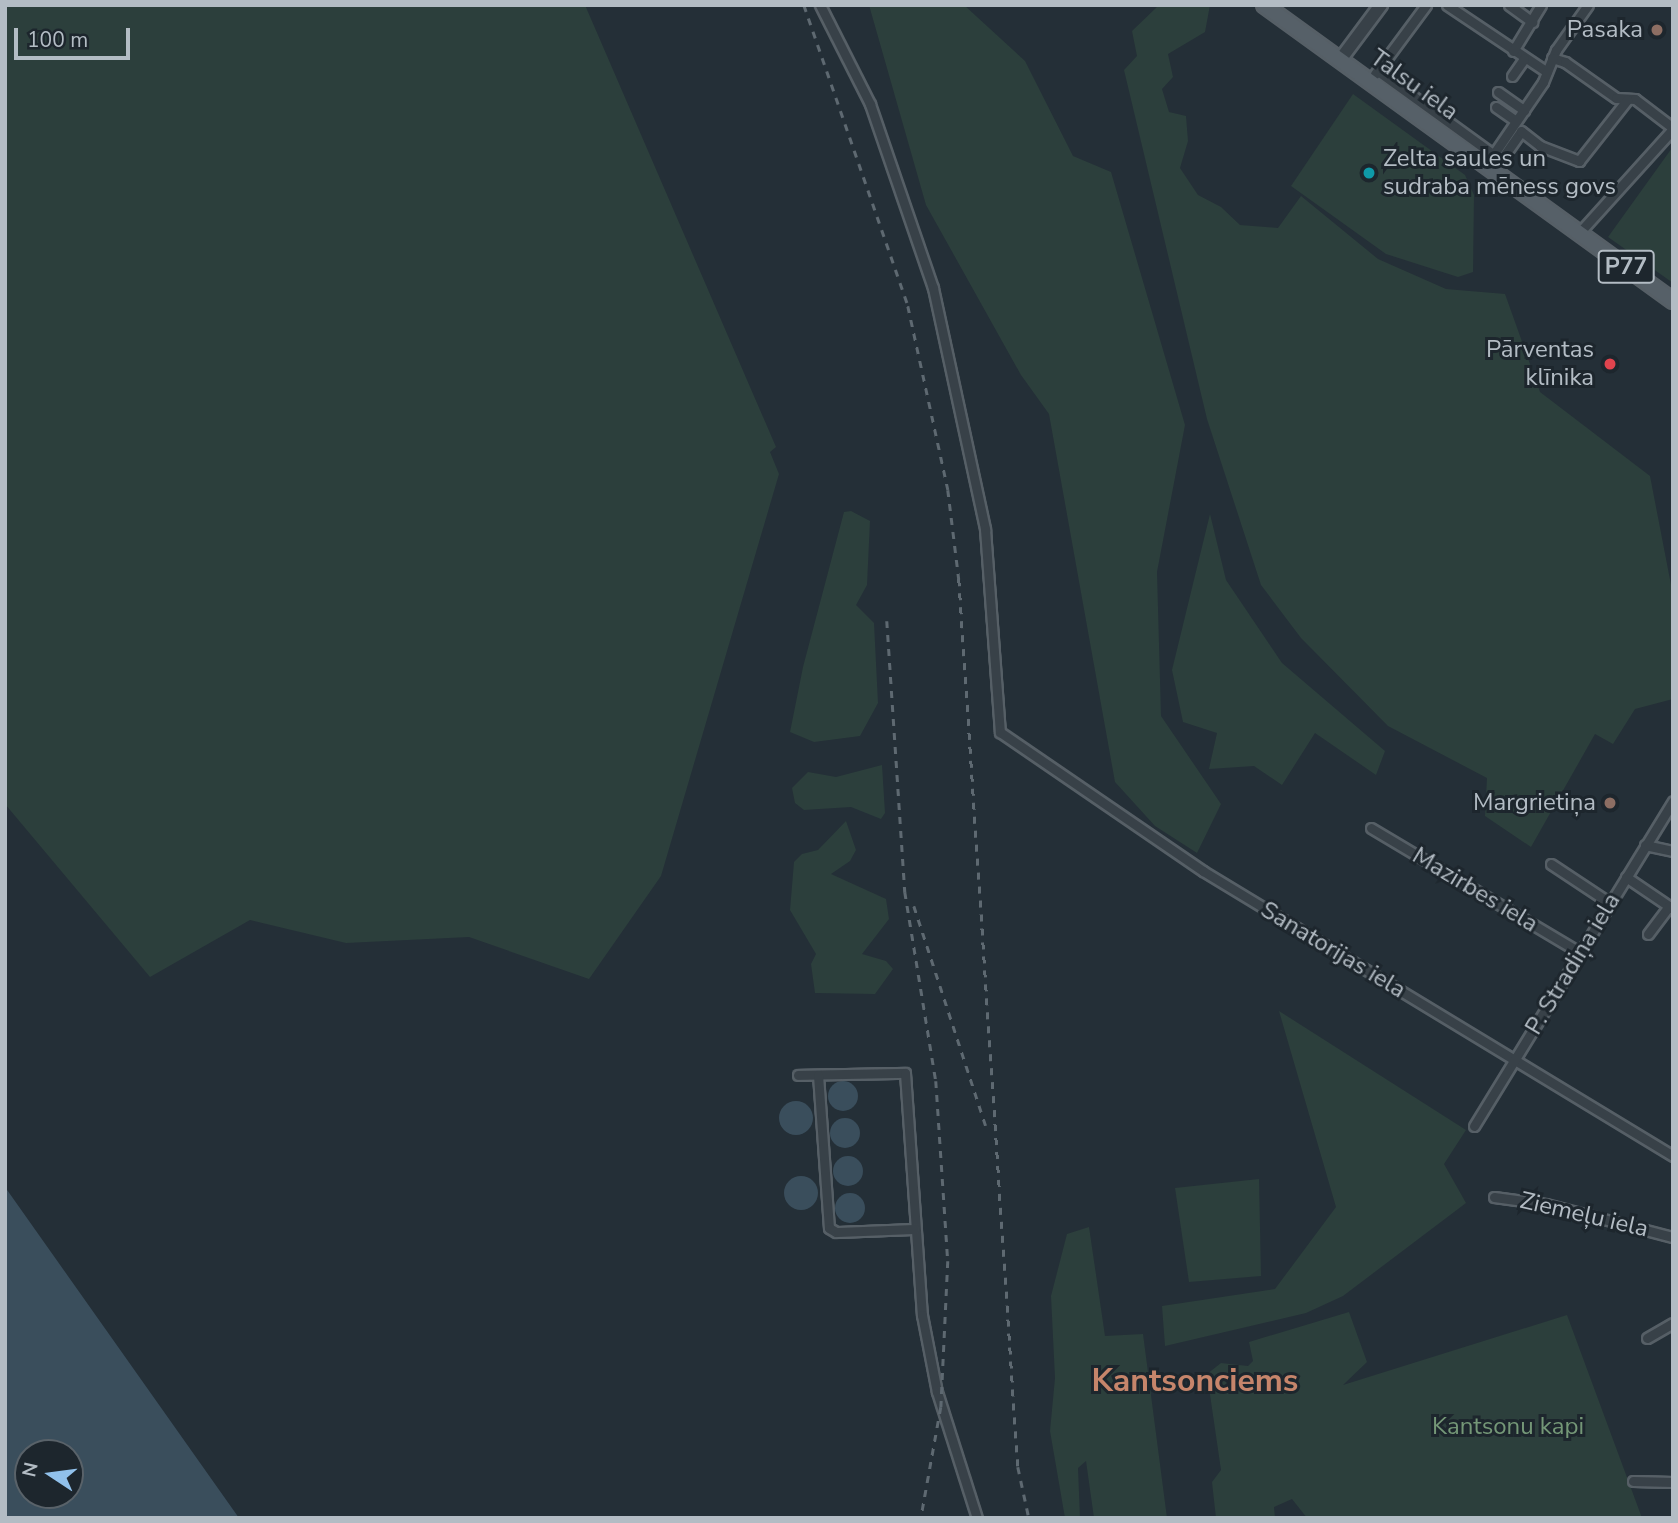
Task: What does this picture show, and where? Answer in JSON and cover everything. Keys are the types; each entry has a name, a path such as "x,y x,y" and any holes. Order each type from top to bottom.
{"main road":[{"name":"Talsu iela","path":"1264,5 1340,60 1374,76 1490,160 1579,233 1673,301"}],"street":[{"name":"Sanatorijas iela","path":"820,5 870,104 933,288 985,530 1000,732 1203,871 1673,1156"},
{"path":"1340,60 1381,5"},
{"path":"1374,76 1426,5"},
{"path":"1447,5 1547,72"},
{"path":"1509,5 1532,22"},
{"path":"1513,51 1541,5"},
{"path":"1490,160 1517,126 1552,58 1588,5"},
{"path":"1552,58 1565,62 1616,98 1635,99 1673,128 1670,141 1579,233"},
{"path":"1512,76 1524,59"},
{"path":"1498,92 1524,110"},
{"path":"1496,107 1540,146 1579,160 1627,100"},
{"name":"P. Stradiņa iela","path":"1474,1126 1645,845 1669,814 1673,801"},
{"name":"Mazirbes iela","path":"1371,828 1579,952"},
{"path":"1645,845 1673,851"},
{"path":"1551,864 1610,904"},
{"path":"1626,877 1671,908 1648,934"},
{"path":"798,1075 905,1073 922,1315 933,1378 977,1518"},
{"path":"818,1075 829,1228 836,1232 915,1229"},
{"name":"Ziemeļu iela","path":"1494,1197 1546,1203 1673,1237"},
{"path":"1647,1338 1673,1323"},
{"path":"1633,1481 1673,1482"}],"green space":[{"path":"5,5 585,5 776,447 770,452 779,474 661,876 589,979 469,937 346,943 250,920 150,977 5,804"},
{"path":"869,5 964,5 1025,61 1073,156 1111,172 1185,425 1157,572 1161,716 1221,804 1197,853 1155,826 1115,782 1049,414 1021,375 926,205"},
{"path":"1159,5 1210,5 1205,32 1168,54 1173,77 1162,89 1169,112 1186,116 1188,141 1180,168 1198,195 1221,207 1240,225 1278,228 1301,196 1378,259 1446,289 1505,294 1540,392 1650,476 1673,595 1673,699 1635,709 1613,744 1595,734 1531,847 1485,816 1487,778 1388,726 1301,638 1261,585 1207,419 1124,70 1137,56 1132,31"},
{"path":"1353,94 1465,175 1474,195 1473,272 1458,277 1386,254 1291,186"},
{"path":"1673,148 1673,283 1608,237"},
{"path":"851,511 870,521 867,585 856,605 874,623 878,703 860,736 814,742 790,732 803,667 844,512"},
{"path":"1210,514 1226,580 1282,663 1385,751 1376,775 1315,733 1282,785 1254,766 1209,769 1217,733 1183,722 1172,670"},
{"path":"882,765 885,813 881,819 851,807 804,810 795,803 792,788 808,772 836,777"},
{"path":"846,821 856,850 850,861 831,874 886,899 889,919 862,954 886,961 893,969 875,994 815,993 811,964 816,954 790,910 794,862 802,854 818,850"},
{"path":"1279,1011 1466,1130 1444,1164 1466,1203 1343,1296 1306,1313 1165,1346 1162,1306 1275,1289 1336,1207"},
{"path":"1259,1179 1261,1276 1189,1282 1175,1188"},
{"path":"1089,1227 1105,1336 1143,1334 1167,1518 1094,1518 1086,1461 1078,1468 1080,1518 1065,1518 1050,1431 1055,1378 1051,1296 1067,1234"},
{"name":"Kantsonu kapi","path":"1349,1312 1367,1362 1343,1385 1567,1315 1642,1518 1307,1518 1292,1499 1274,1507 1275,1518 1216,1518 1212,1482 1221,1470 1207,1374 1221,1363 1248,1366 1253,1361 1249,1342"}],"water":[{"path":"843,1081 854,1085 858,1096 854,1107 843,1111 832,1107 828,1096 832,1085"},
{"path":"796,1101 808,1106 813,1118 808,1130 796,1135 784,1130 779,1118 784,1106"},
{"path":"845,1118 856,1122 860,1133 856,1144 845,1148 834,1144 830,1133 834,1122"},
{"path":"848,1156 859,1160 863,1171 859,1182 848,1186 837,1182 833,1171 837,1160"},
{"path":"801,1176 813,1181 818,1193 813,1205 801,1210 789,1205 784,1193 789,1181"},
{"path":"5,1187 239,1518 5,1518"},
{"path":"850,1193 861,1197 865,1208 861,1219 850,1223 839,1219 835,1208 839,1197"}],"railway":[{"path":"804,5 908,306 948,490 959,579 1018,1467 1029,1518"},
{"path":"887,621 905,892 936,1081 948,1261 941,1407 921,1518"},
{"path":"914,906 986,1126"}],"place":[{"name":"Pasaka","path":"1657,30"},
{"name":"Zelta saules un sudraba mēness govs","path":"1369,173"},
{"name":"Pārventas klīnika","path":"1610,364"},
{"name":"Margrietiņa","path":"1610,803"}],"district":[{"name":"Kantsonciems","path":"1195,1381"}]}
